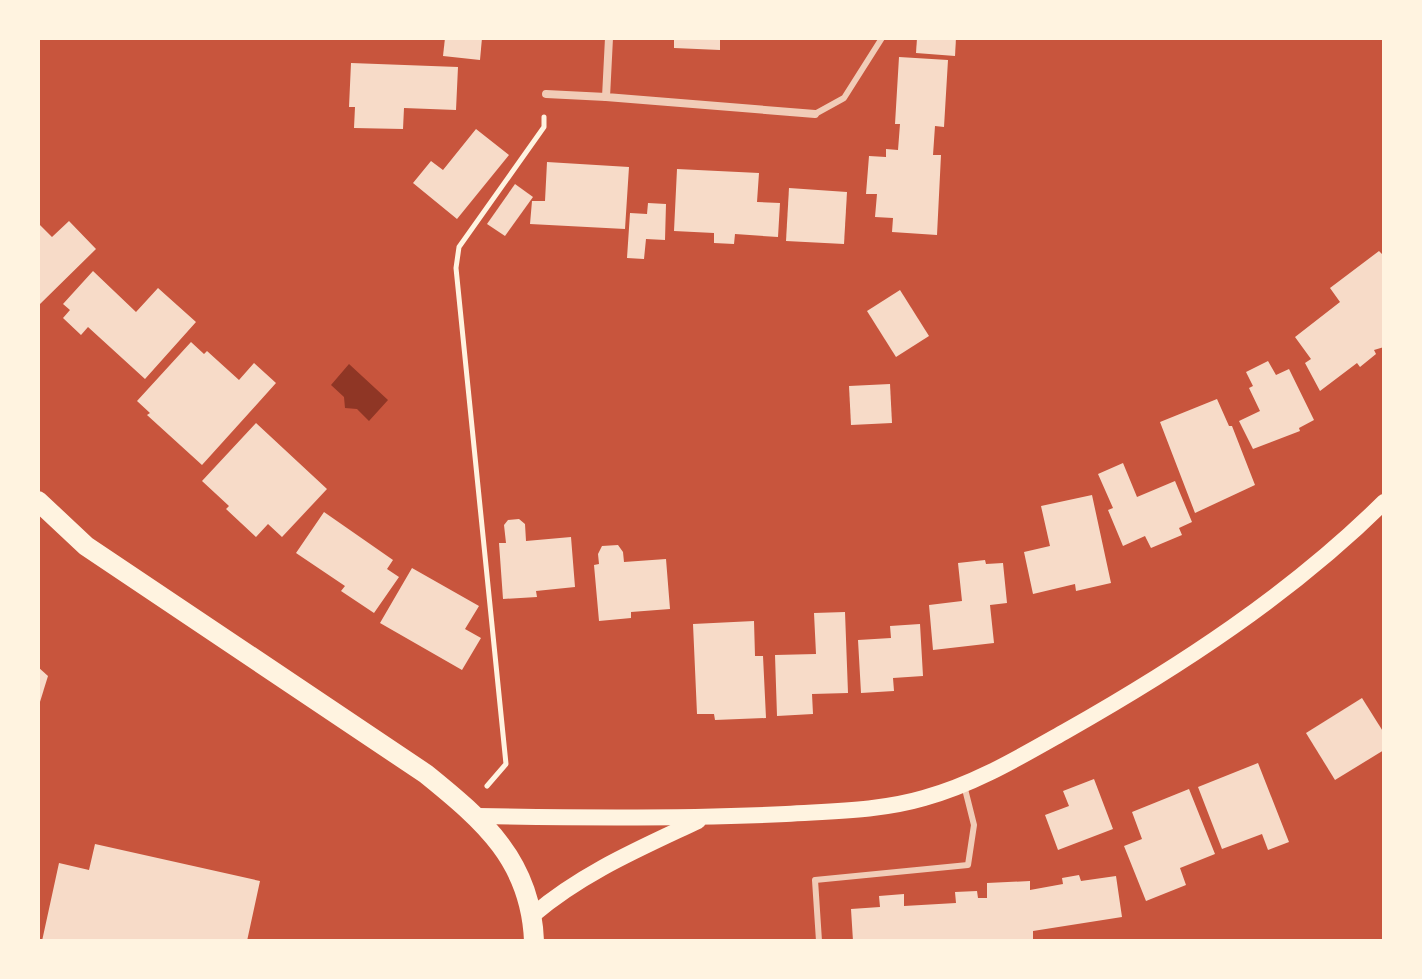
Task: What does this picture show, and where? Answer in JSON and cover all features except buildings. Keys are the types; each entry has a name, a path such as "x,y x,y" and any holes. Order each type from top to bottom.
{"main road":[{"path":"38,501 86,546 426,774 473,812 512,859 533,915 534,941"},
{"path":"473,812 703,818 853,810 922,799 964,785 985,777 1119,701 1236,625 1349,536 1384,502"},
{"path":"533,915 558,893 609,863 703,818"}],"street":[{"path":"606,97 609,38"},
{"path":"546,94 815,114"}],"lane":[{"path":"815,114 844,98 882,38"},
{"path":"819,941 815,880 968,865 974,825 964,785"}],"path":[{"path":"473,812 506,764 456,268 459,247 544,127 546,94"}],"shaded area":[{"path":"349,364 388,400 369,421 357,409 345,408 344,397 331,385"}]}
